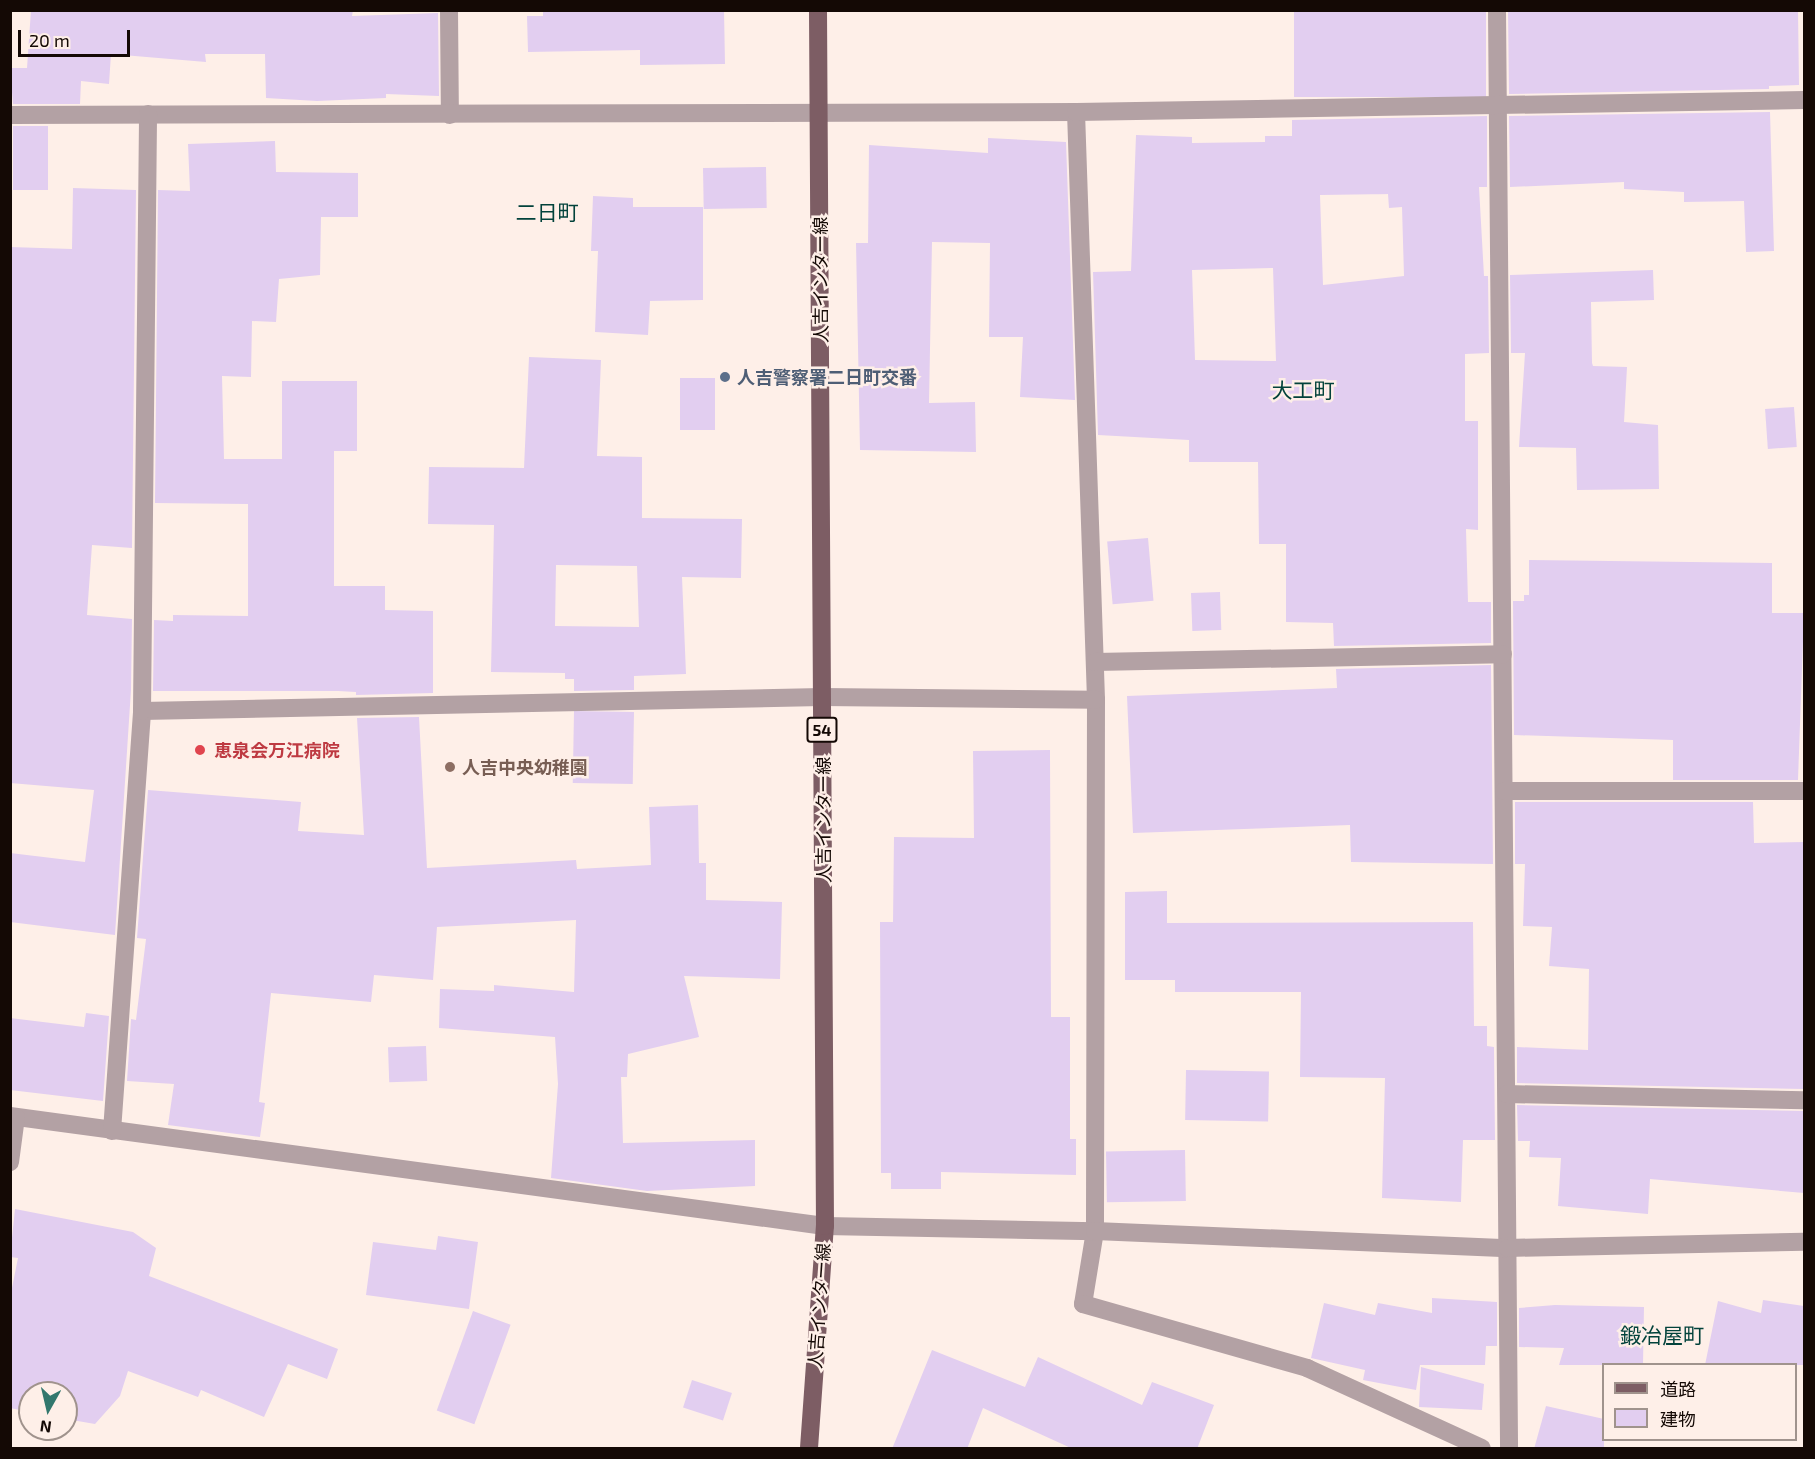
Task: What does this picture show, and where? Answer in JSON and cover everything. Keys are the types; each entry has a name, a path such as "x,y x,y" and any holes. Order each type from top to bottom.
{"main road":[{"name":"人吉インター線","path":"809,1449 825,1226 818,10"}],"street":[{"path":"449,10 450,115"},
{"path":"1497,10 1509,1449"},
{"path":"10,115 1076,112 1804,100"},
{"path":"1076,112 1096,700 1095,1231 1083,1304 1307,1368 1482,1449"},
{"path":"112,1131 142,711 148,114"},
{"path":"1095,662 1503,654"},
{"path":"142,711 822,697 1096,700"},
{"path":"1504,791 1804,791"},
{"path":"1507,1094 1804,1100"},
{"path":"10,1162 14,1117 825,1226 1095,1231 1508,1248 1804,1242"}],"building":[{"path":"31,10 353,10 352,16 438,13 439,96 386,94 386,98 317,101 266,98 265,54 205,54 206,62 111,54 109,84 81,81 80,104 13,104 10,68 27,68"},
{"path":"543,10 724,10 725,64 640,65 640,50 528,52 527,16 543,16"},
{"path":"1294,10 1486,10 1486,97 1294,97"},
{"path":"1508,10 1798,10 1799,85 1769,86 1769,89 1509,94"},
{"path":"1770,112 1774,251 1746,252 1744,201 1684,202 1684,192 1624,189 1624,182 1510,187 1509,116"},
{"path":"1487,116 1487,187 1479,187 1484,276 1488,276 1489,353 1465,354 1465,421 1478,421 1478,530 1466,529 1468,602 1491,602 1491,643 1334,646 1333,623 1286,622 1286,544 1259,544 1258,462 1189,462 1189,440 1098,435 1093,272 1131,271 1136,135 1192,137 1192,143 1265,142 1265,136 1292,136 1292,120","holes":["1388,194 1389,208 1402,207 1404,276 1323,285 1320,195","1273,268 1276,361 1195,360 1192,270"]},
{"path":"13,126 48,126 48,190 13,190"},
{"path":"988,138 1066,142 1075,400 1020,397 1023,337 989,337 990,243 932,242 929,403 975,402 976,452 860,450 856,243 868,243 869,145 988,153"},
{"path":"275,141 276,172 358,173 358,217 321,217 320,275 279,279 276,322 252,321 251,377 222,376 224,459 282,459 282,381 357,381 357,451 334,451 334,586 385,586 385,610 433,611 433,693 356,695 356,692 338,691 153,691 154,620 173,621 173,615 248,616 248,504 155,503 158,190 190,191 188,144"},
{"path":"766,167 767,208 704,209 703,168"},
{"path":"73,188 136,190 132,548 92,545 87,615 132,619 131,690 115,935 10,922 10,853 85,862 94,790 10,783 10,247 72,249"},
{"path":"593,196 633,198 633,207 703,207 703,300 650,301 648,335 595,332 598,251 591,251"},
{"path":"1653,270 1654,300 1591,302 1592,363 1593,366 1627,367 1624,422 1658,425 1659,489 1577,490 1576,448 1519,447 1525,353 1511,353 1510,275"},
{"path":"529,357 601,360 597,456 642,457 642,518 742,519 741,578 682,577 686,674 634,676 634,690 574,691 574,679 565,679 565,673 491,672 494,525 428,524 429,467 524,468","holes":["556,565 637,566 639,627 555,626"]},
{"path":"680,378 715,378 715,430 680,430"},
{"path":"1794,407 1797,447 1768,449 1765,409"},
{"path":"1148,538 1153,601 1113,604 1107,542"},
{"path":"1529,560 1772,563 1772,613 1804,613 1798,780 1673,780 1673,740 1514,735 1513,601 1524,601 1524,595 1529,595"},
{"path":"1220,592 1221,630 1192,631 1191,593"},
{"path":"1491,665 1493,864 1351,862 1350,825 1133,833 1127,696 1337,688 1336,669"},
{"path":"574,711 634,712 633,784 573,783"},
{"path":"419,717 427,868 576,860 577,869 651,865 649,807 698,805 699,863 706,863 706,900 782,902 780,979 684,976 699,1037 628,1054 627,1077 621,1077 623,1143 755,1140 755,1186 647,1191 551,1178 558,1084 555,1037 439,1028 440,989 494,991 494,985 574,992 576,920 437,927 433,980 374,975 371,1002 271,993 259,1102 265,1103 260,1137 168,1125 174,1084 127,1081 131,1019 136,1020 146,939 137,938 148,790 301,802 298,831 364,835 357,718"},
{"path":"1050,750 1051,1017 1070,1017 1070,1139 1076,1139 1076,1175 941,1172 941,1189 891,1189 891,1173 881,1173 880,922 893,922 894,837 974,838 973,751"},
{"path":"1515,802 1753,802 1754,843 1804,842 1804,1089 1517,1083 1517,1047 1588,1050 1589,969 1549,966 1552,927 1523,926 1525,864 1515,864"},
{"path":"1167,891 1167,923 1473,922 1474,1026 1487,1026 1487,1046 1494,1047 1495,1140 1463,1140 1461,1202 1382,1198 1385,1078 1300,1077 1301,992 1175,992 1175,980 1125,980 1125,892"},
{"path":"86,1013 109,1016 103,1101 10,1090 10,1018 84,1027"},
{"path":"426,1046 427,1081 389,1082 388,1047"},
{"path":"1186,1070 1269,1071 1268,1121 1185,1120"},
{"path":"1517,1105 1804,1111 1804,1193 1650,1179 1648,1214 1558,1206 1561,1158 1529,1157 1530,1141 1518,1141"},
{"path":"1185,1150 1186,1201 1107,1202 1106,1151"},
{"path":"15,1209 133,1232 156,1248 149,1276 338,1349 327,1379 288,1364 264,1417 201,1390 198,1397 128,1371 120,1396 95,1424 78,1421 78,1381 18,1381 18,1410 10,1408 10,1298 18,1258 10,1257"},
{"path":"438,1236 478,1242 469,1309 366,1295 373,1242 436,1250"},
{"path":"1432,1298 1497,1302 1497,1346 1486,1346 1485,1365 1420,1365 1416,1390 1363,1380 1365,1370 1311,1358 1324,1303 1375,1315 1378,1303 1432,1313"},
{"path":"1763,1300 1804,1306 1804,1365 1797,1365 1797,1363 1705,1363 1718,1301 1761,1313"},
{"path":"1555,1305 1644,1307 1643,1363 1559,1365 1564,1348 1519,1347 1519,1308"},
{"path":"473,1311 511,1325 474,1424 437,1411"},
{"path":"932,1350 1025,1387 1038,1357 1142,1405 1152,1382 1214,1405 1197,1449 1073,1449 983,1408 967,1449 892,1449"},
{"path":"1421,1367 1484,1384 1482,1410 1419,1407"},
{"path":"692,1380 732,1393 723,1421 683,1408"},
{"path":"1546,1406 1602,1419 1604,1449 1534,1449"}],"place":[{"name":"人吉警察署二日町交番","path":"725,377"},
{"name":"恵泉会万江病院","path":"200,750"},
{"name":"人吉中央幼稚園","path":"450,767"}],"district":[{"name":"二日町","path":"547,212"},
{"name":"大工町","path":"1303,390"},
{"name":"鍛冶屋町","path":"1662,1335"}]}
